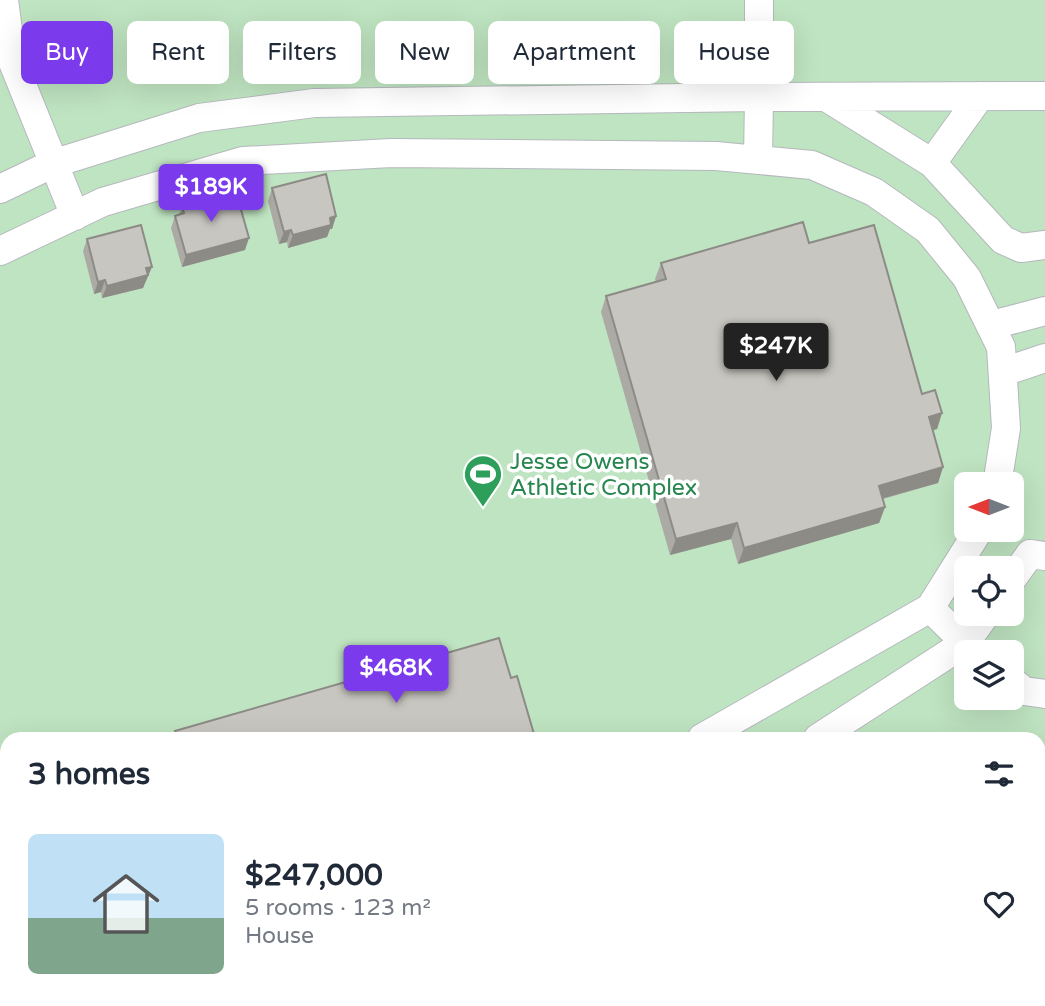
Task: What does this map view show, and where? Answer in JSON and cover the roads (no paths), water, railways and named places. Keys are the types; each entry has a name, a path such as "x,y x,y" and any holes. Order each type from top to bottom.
{"lane":[{"path":"4,0 12,60 75,216"},
{"path":"758,160 759,0"},
{"path":"932,163 981,96"},
{"path":"0,190 52,163 199,118 314,103 1045,96"},
{"path":"825,97 932,163 1003,240 1021,248 1045,245"},
{"path":"0,251 103,202 243,161 391,153 716,156 811,165 874,192 928,230 967,278 1001,346 1006,428 999,472"},
{"path":"992,325 1045,310"},
{"path":"1003,372 1045,358"},
{"path":"713,732 930,608 971,542"},
{"path":"1024,562 1030,554 1045,556"},
{"path":"930,608 963,640"},
{"path":"828,732 954,658"},
{"path":"1024,691 1045,694"}],"place":[{"name":"Jesse Owens Athletic Complex","path":"483,508"}]}
